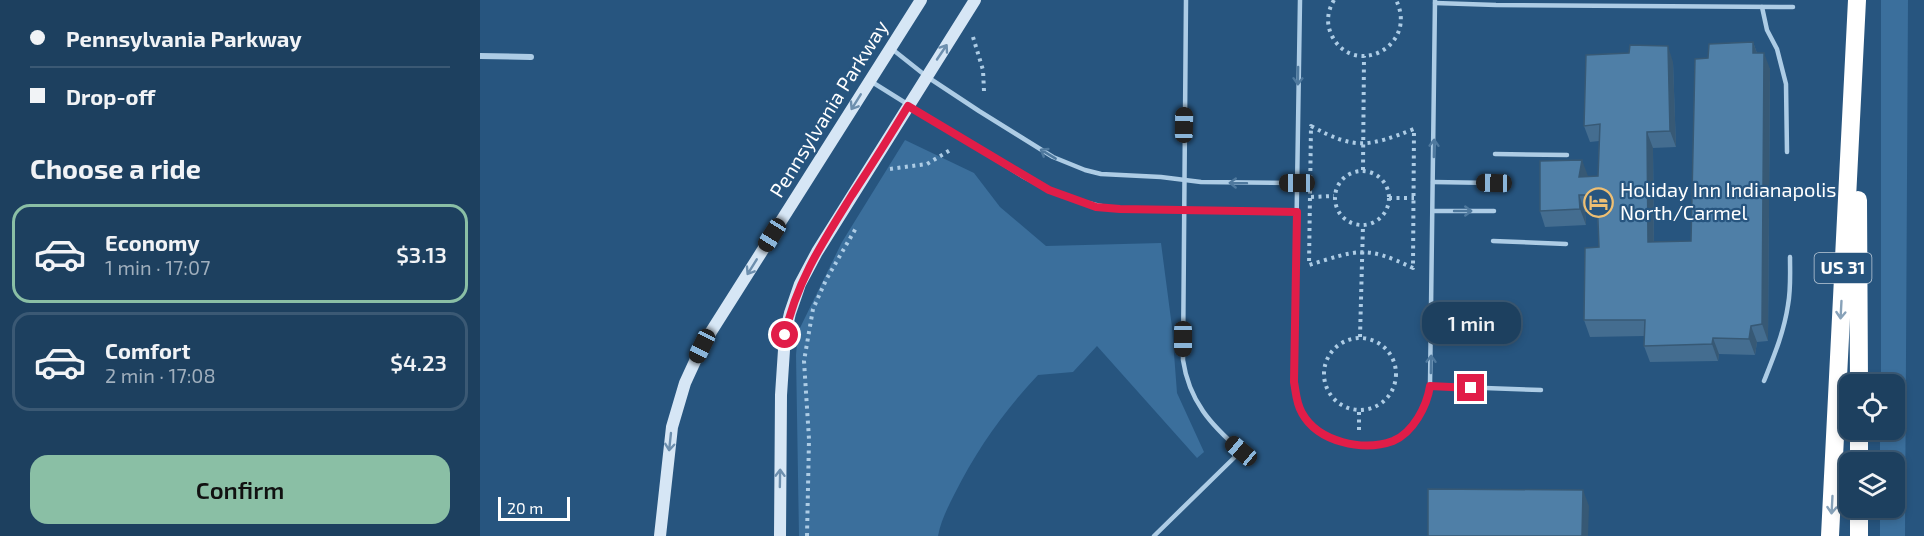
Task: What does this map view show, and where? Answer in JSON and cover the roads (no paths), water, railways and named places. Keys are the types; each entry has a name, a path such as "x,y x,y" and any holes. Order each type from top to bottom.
{"highway":[{"path":"1857,0 1859,374"},
{"name":"US 31","path":"1830,536 1857,0"},
{"path":"1859,518 1859,536"}],"main road":[{"name":"Pennsylvania Parkway","path":"660,536 672,427 702,346 921,0"},
{"path":"780,536 785,335 800,284 817,252 975,0"}],"street":[{"path":"480,56 531,57"}],"lane":[{"path":"1154,536 1241,451 1224,437 1200,409 1185,378 1182,210 1185,0"},
{"path":"1300,0 1294,382 1296,399 1302,413 1327,436 1358,444 1395,440 1414,423 1428,399 1435,2 1496,5 1793,7"},
{"path":"1762,7 1767,30 1777,49 1786,84 1787,152"},
{"path":"891,48 926,76 988,117 1069,165 1101,174 1201,182 1297,183"},
{"path":"870,81 1049,190 1096,207 1297,212"},
{"path":"1496,154 1567,155"},
{"path":"1433,182 1494,183"},
{"path":"1433,211 1494,211"},
{"path":"1493,241 1566,244"},
{"path":"1764,381 1782,336 1789,303 1790,257"},
{"path":"1430,386 1541,390"}],"place":[{"name":"Holiday Inn Indianapolis North/Carmel","path":"1599,202"}]}
